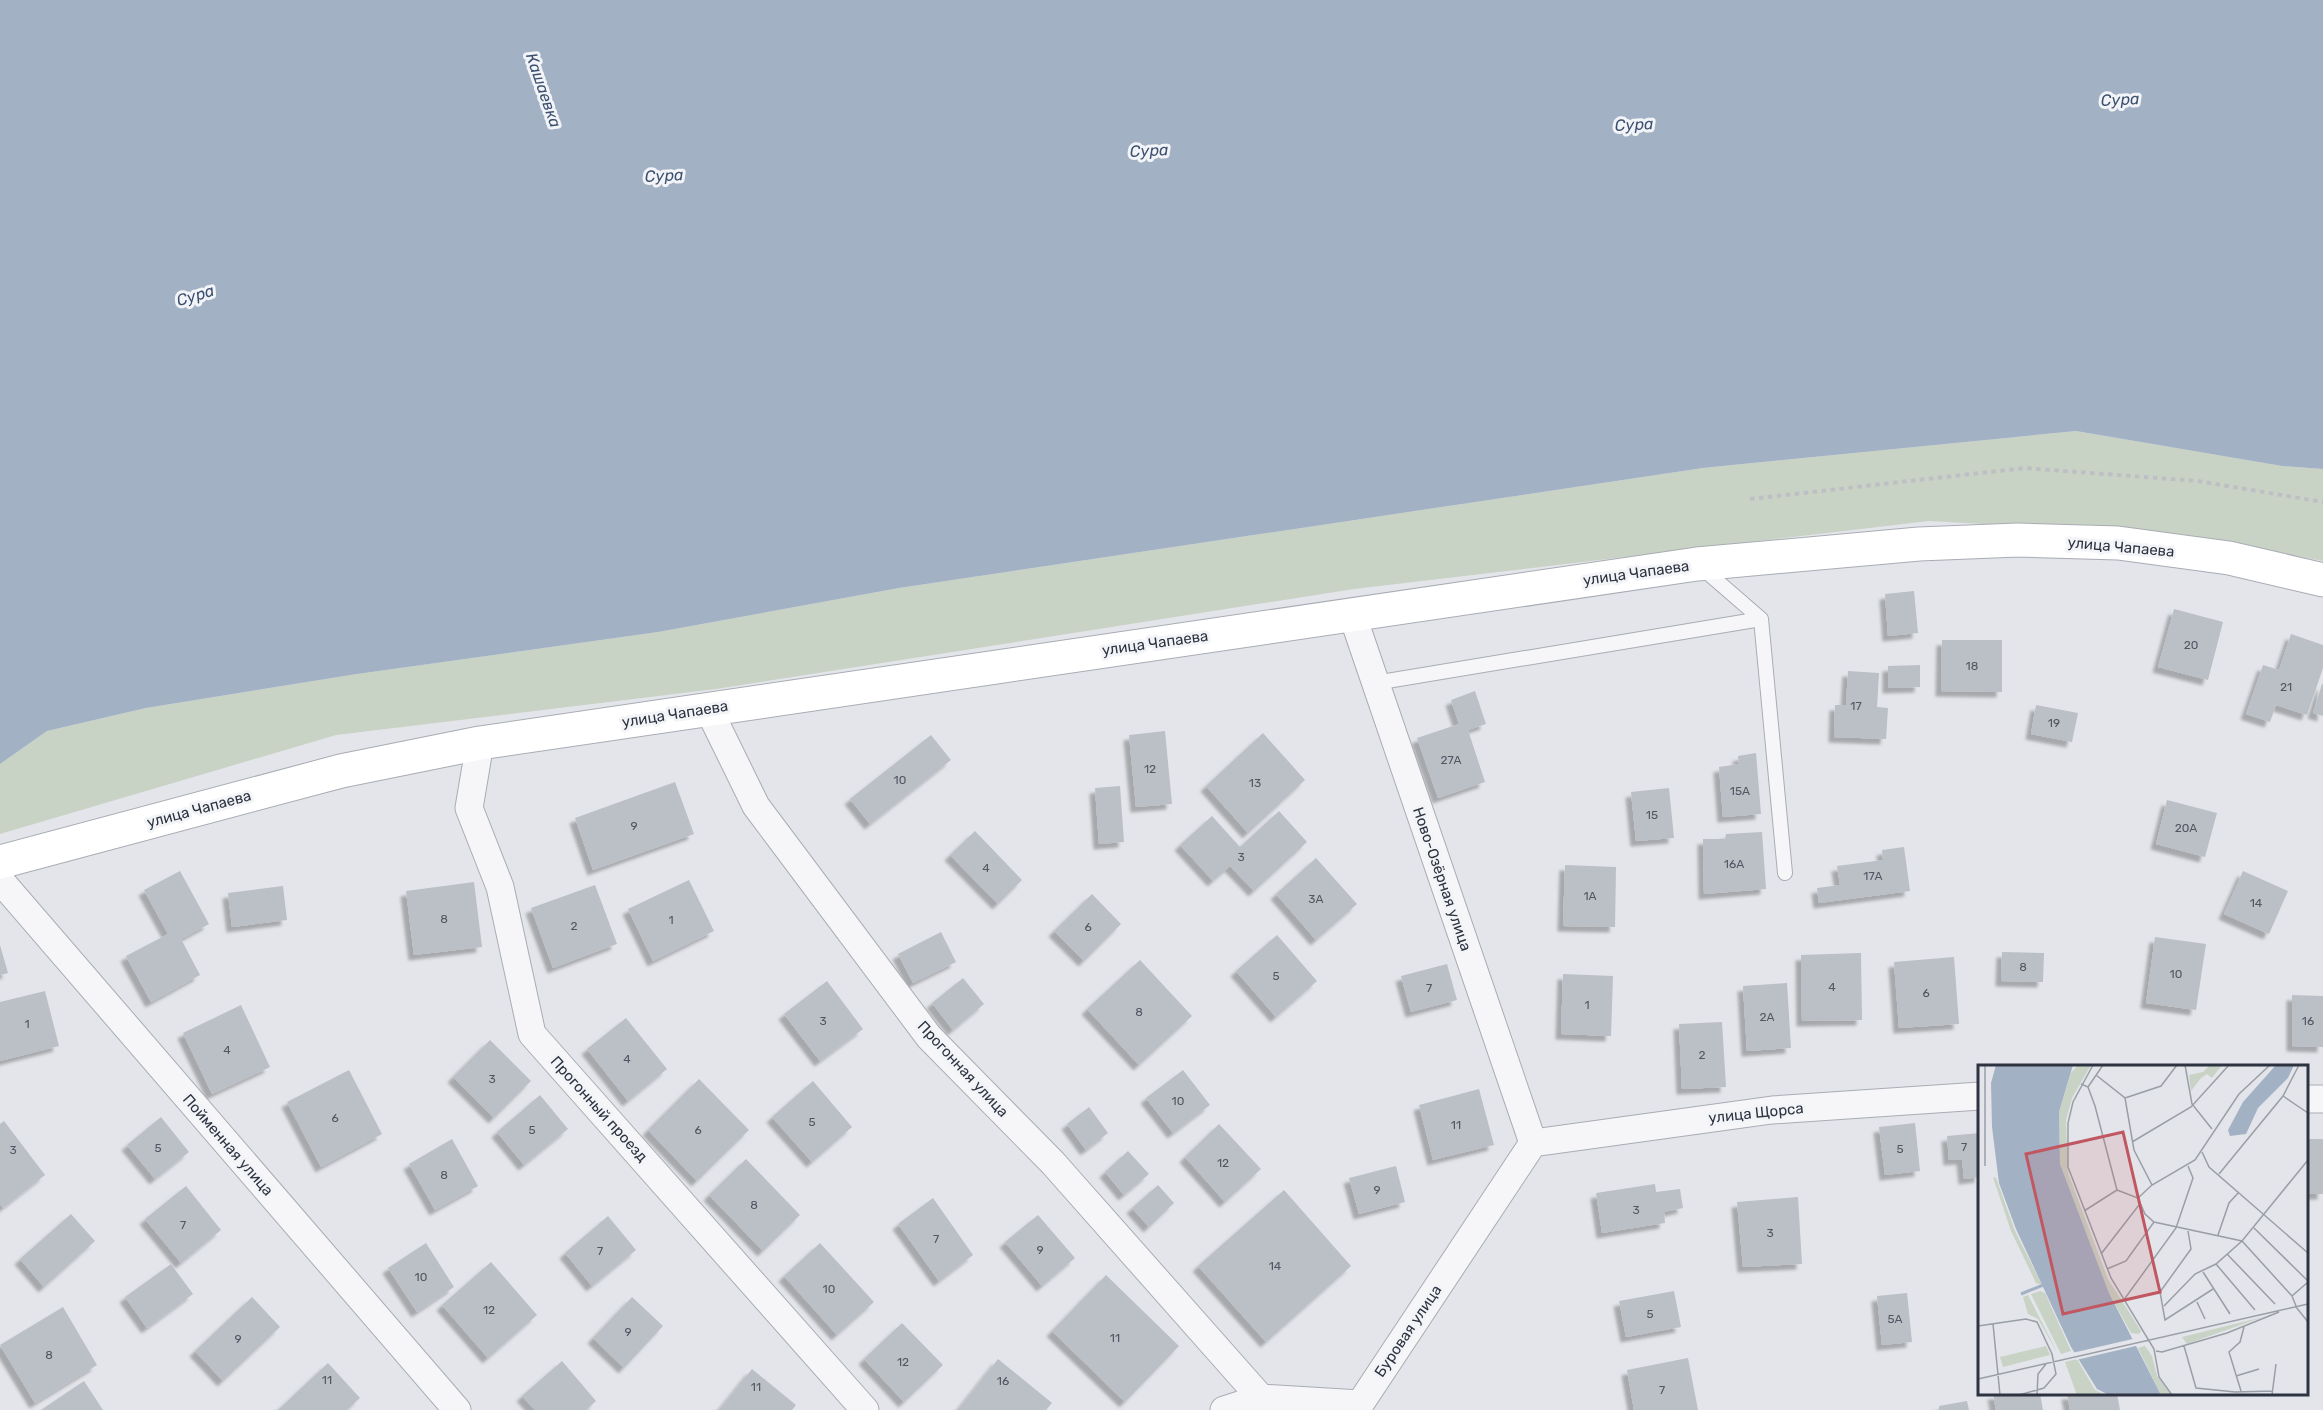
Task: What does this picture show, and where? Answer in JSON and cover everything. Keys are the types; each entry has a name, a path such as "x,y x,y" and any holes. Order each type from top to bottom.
{"street":[{"name":"улица Чапаева","path":"0,862 341,771 480,744 708,708 1697,564 1919,544 2018,540 2129,545 2229,558 2323,580"},
{"name":"Ново-Озёрная улица","path":"1352,614 1533,1143"},
{"name":"Прогонная улица","path":"708,708 756,806 929,1036 1053,1163 1261,1398"},
{"name":"Прогонный проезд","path":"480,744 469,808 500,887 532,1034 865,1410"},
{"name":"Пойменная улица","path":"0,880 457,1410"},
{"name":"улица Щорса","path":"1533,1143 1772,1110 1978,1096"},
{"name":"Буровая улица","path":"1224,1410 1261,1398 1362,1407 1533,1143"}],"lane":[{"path":"1697,564 1761,619 1785,873"},
{"path":"1375,683 1761,619"}],"path":[{"path":"1750,499 2024,468 2198,481 2323,502"}],"green space":[{"path":"2076,431 2282,466 2323,469 2323,561 2187,535 1929,521 1354,589 716,689 336,735 0,834 0,764 47,731 146,708 357,674 658,632 899,588 1703,468"}],"water":[{"path":"0,0 2323,0 2323,469 2282,466 2076,431 1703,468 899,588 658,632 357,674 146,708 47,731 0,764"}],"building":[{"path":"1914,591 1918,633 1888,636 1885,594"},
{"path":"2174,609 2223,622 2208,680 2158,667"},
{"path":"2291,634 2323,645 2323,668 2307,715 2276,705 2270,722 2246,714 2263,665 2279,670"},
{"path":"1942,640 2002,640 2002,692 1941,691"},
{"path":"1920,665 1920,687 1888,688 1888,666"},
{"path":"1848,671 1879,673 1877,707 1888,708 1886,739 1834,737 1835,705 1846,705"},
{"path":"2323,684 2323,716 2313,713"},
{"path":"1475,691 1486,724 1468,730 1485,782 1438,798 1417,738 1459,724 1451,700"},
{"path":"2036,705 2078,713 2072,742 2031,734"},
{"path":"1165,731 1172,804 1136,807 1129,735"},
{"path":"1263,733 1305,780 1248,833 1206,786"},
{"path":"931,735 951,760 870,824 850,799"},
{"path":"1756,753 1761,814 1723,817 1719,767 1739,764 1738,756"},
{"path":"675,782 694,834 593,870 575,818"},
{"path":"1120,786 1124,842 1099,844 1095,788"},
{"path":"1669,788 1674,838 1636,841 1631,792"},
{"path":"2167,800 2217,813 2205,857 2156,844"},
{"path":"1279,811 1307,842 1254,891 1230,866 1213,881 1180,845 1212,816 1240,847"},
{"path":"975,831 1022,880 998,904 950,855"},
{"path":"1762,832 1766,889 1704,894 1703,839 1725,839 1726,834"},
{"path":"1904,847 1910,891 1819,903 1817,888 1840,885 1837,866 1883,860 1882,850"},
{"path":"1316,858 1357,904 1316,940 1276,894"},
{"path":"1565,865 1616,867 1615,927 1563,926"},
{"path":"180,871 209,924 181,939 200,975 151,1002 126,956 168,934 144,890"},
{"path":"2243,871 2288,891 2269,934 2224,914"},
{"path":"689,880 714,931 653,961 628,909"},
{"path":"474,882 482,947 414,955 406,891"},
{"path":"595,885 617,944 553,968 531,908"},
{"path":"283,886 287,920 232,927 228,893"},
{"path":"1092,894 1121,924 1084,961 1054,931"},
{"path":"941,932 956,962 913,983 898,954"},
{"path":"1277,935 1317,981 1276,1017 1236,971"},
{"path":"2155,937 2206,944 2196,1010 2146,1003"},
{"path":"0,945 8,973 0,975"},
{"path":"2002,952 2044,953 2043,982 2001,981"},
{"path":"1861,953 1862,1020 1802,1021 1801,955"},
{"path":"1954,957 1959,1024 1899,1028 1894,962"},
{"path":"1140,960 1192,1016 1139,1065 1087,1009"},
{"path":"1447,964 1457,1000 1411,1012 1401,976"},
{"path":"1563,974 1613,976 1611,1036 1561,1034"},
{"path":"963,978 984,1004 953,1030 932,1003"},
{"path":"827,981 863,1029 820,1061 784,1014"},
{"path":"1787,983 1791,1048 1747,1051 1743,986"},
{"path":"45,991 59,1046 0,1061 0,1002"},
{"path":"2292,995 2323,996 2323,1047 2292,1046"},
{"path":"241,1005 270,1067 212,1094 183,1033"},
{"path":"626,1018 667,1069 628,1101 587,1049"},
{"path":"1722,1022 1726,1087 1682,1089 1679,1024"},
{"path":"490,1040 531,1081 494,1118 453,1077"},
{"path":"349,1070 382,1134 321,1167 287,1102"},
{"path":"1183,1070 1210,1105 1173,1133 1146,1098"},
{"path":"699,1079 749,1130 697,1181 648,1130"},
{"path":"813,1081 852,1127 812,1162 772,1117"},
{"path":"1479,1089 1494,1145 1433,1160 1419,1105"},
{"path":"540,1095 568,1129 524,1165 497,1132"},
{"path":"1089,1107 1108,1133 1086,1150 1067,1124"},
{"path":"161,1117 189,1152 155,1179 127,1145"},
{"path":"4,1121 45,1175 3,1208 0,1204 0,1124"},
{"path":"1915,1123 1920,1171 1885,1175 1879,1127"},
{"path":"1219,1124 1261,1169 1225,1202 1185,1157"},
{"path":"1978,1133 1978,1177 1964,1179 1962,1159 1949,1160 1947,1136"},
{"path":"452,1139 478,1186 435,1210 409,1164"},
{"path":"2308,1139 2323,1139 2323,1194 2308,1194"},
{"path":"1128,1151 1149,1174 1124,1195 1105,1172"},
{"path":"746,1159 800,1215 763,1251 709,1195"},
{"path":"1396,1166 1405,1202 1359,1214 1349,1178"},
{"path":"1655,1184 1656,1192 1680,1189 1683,1208 1664,1212 1665,1223 1602,1233 1596,1193"},
{"path":"1158,1185 1174,1203 1149,1227 1132,1208"},
{"path":"186,1186 221,1230 181,1263 145,1219"},
{"path":"1284,1190 1351,1266 1266,1342 1198,1266"},
{"path":"1798,1197 1802,1264 1743,1267 1737,1202"},
{"path":"933,1198 973,1255 939,1281 898,1224"},
{"path":"71,1214 95,1241 44,1287 20,1259"},
{"path":"1038,1215 1075,1258 1042,1286 1005,1242"},
{"path":"608,1216 636,1250 592,1286 565,1253"},
{"path":"426,1243 454,1287 417,1312 388,1268"},
{"path":"820,1243 874,1302 837,1335 784,1276"},
{"path":"491,1262 537,1315 488,1358 442,1305"},
{"path":"171,1264 193,1294 147,1328 125,1297"},
{"path":"1106,1275 1179,1346 1125,1402 1052,1331"},
{"path":"1674,1291 1681,1327 1626,1337 1619,1301"},
{"path":"1907,1293 1912,1342 1882,1345 1877,1296"},
{"path":"252,1297 280,1327 223,1381 195,1351"},
{"path":"632,1297 663,1326 624,1368 593,1338"},
{"path":"63,1307 97,1365 35,1403 0,1345"},
{"path":"902,1323 943,1365 904,1402 864,1359"},
{"path":"1688,1358 1698,1410 1634,1410 1627,1370"},
{"path":"998,1359 1052,1403 1046,1410 958,1410"},
{"path":"562,1361 596,1401 586,1410 535,1410 522,1396"},
{"path":"328,1363 360,1398 347,1410 278,1410"},
{"path":"752,1369 796,1405 792,1410 719,1410"},
{"path":"84,1381 103,1410 41,1410"},
{"path":"1993,1395 2040,1395 2043,1410 1996,1410"},
{"path":"2067,1395 2117,1395 2120,1410 2070,1410"},
{"path":"1967,1401 1969,1410 1939,1410 1939,1406"}],"water label":[{"name":"Кашаевка","path":"544,90"},
{"name":"Сура","path":"2120,99"},
{"name":"Сура","path":"1634,124"},
{"name":"Сура","path":"1149,150"},
{"name":"Сура","path":"664,175"},
{"name":"Сура","path":"195,295"}]}
